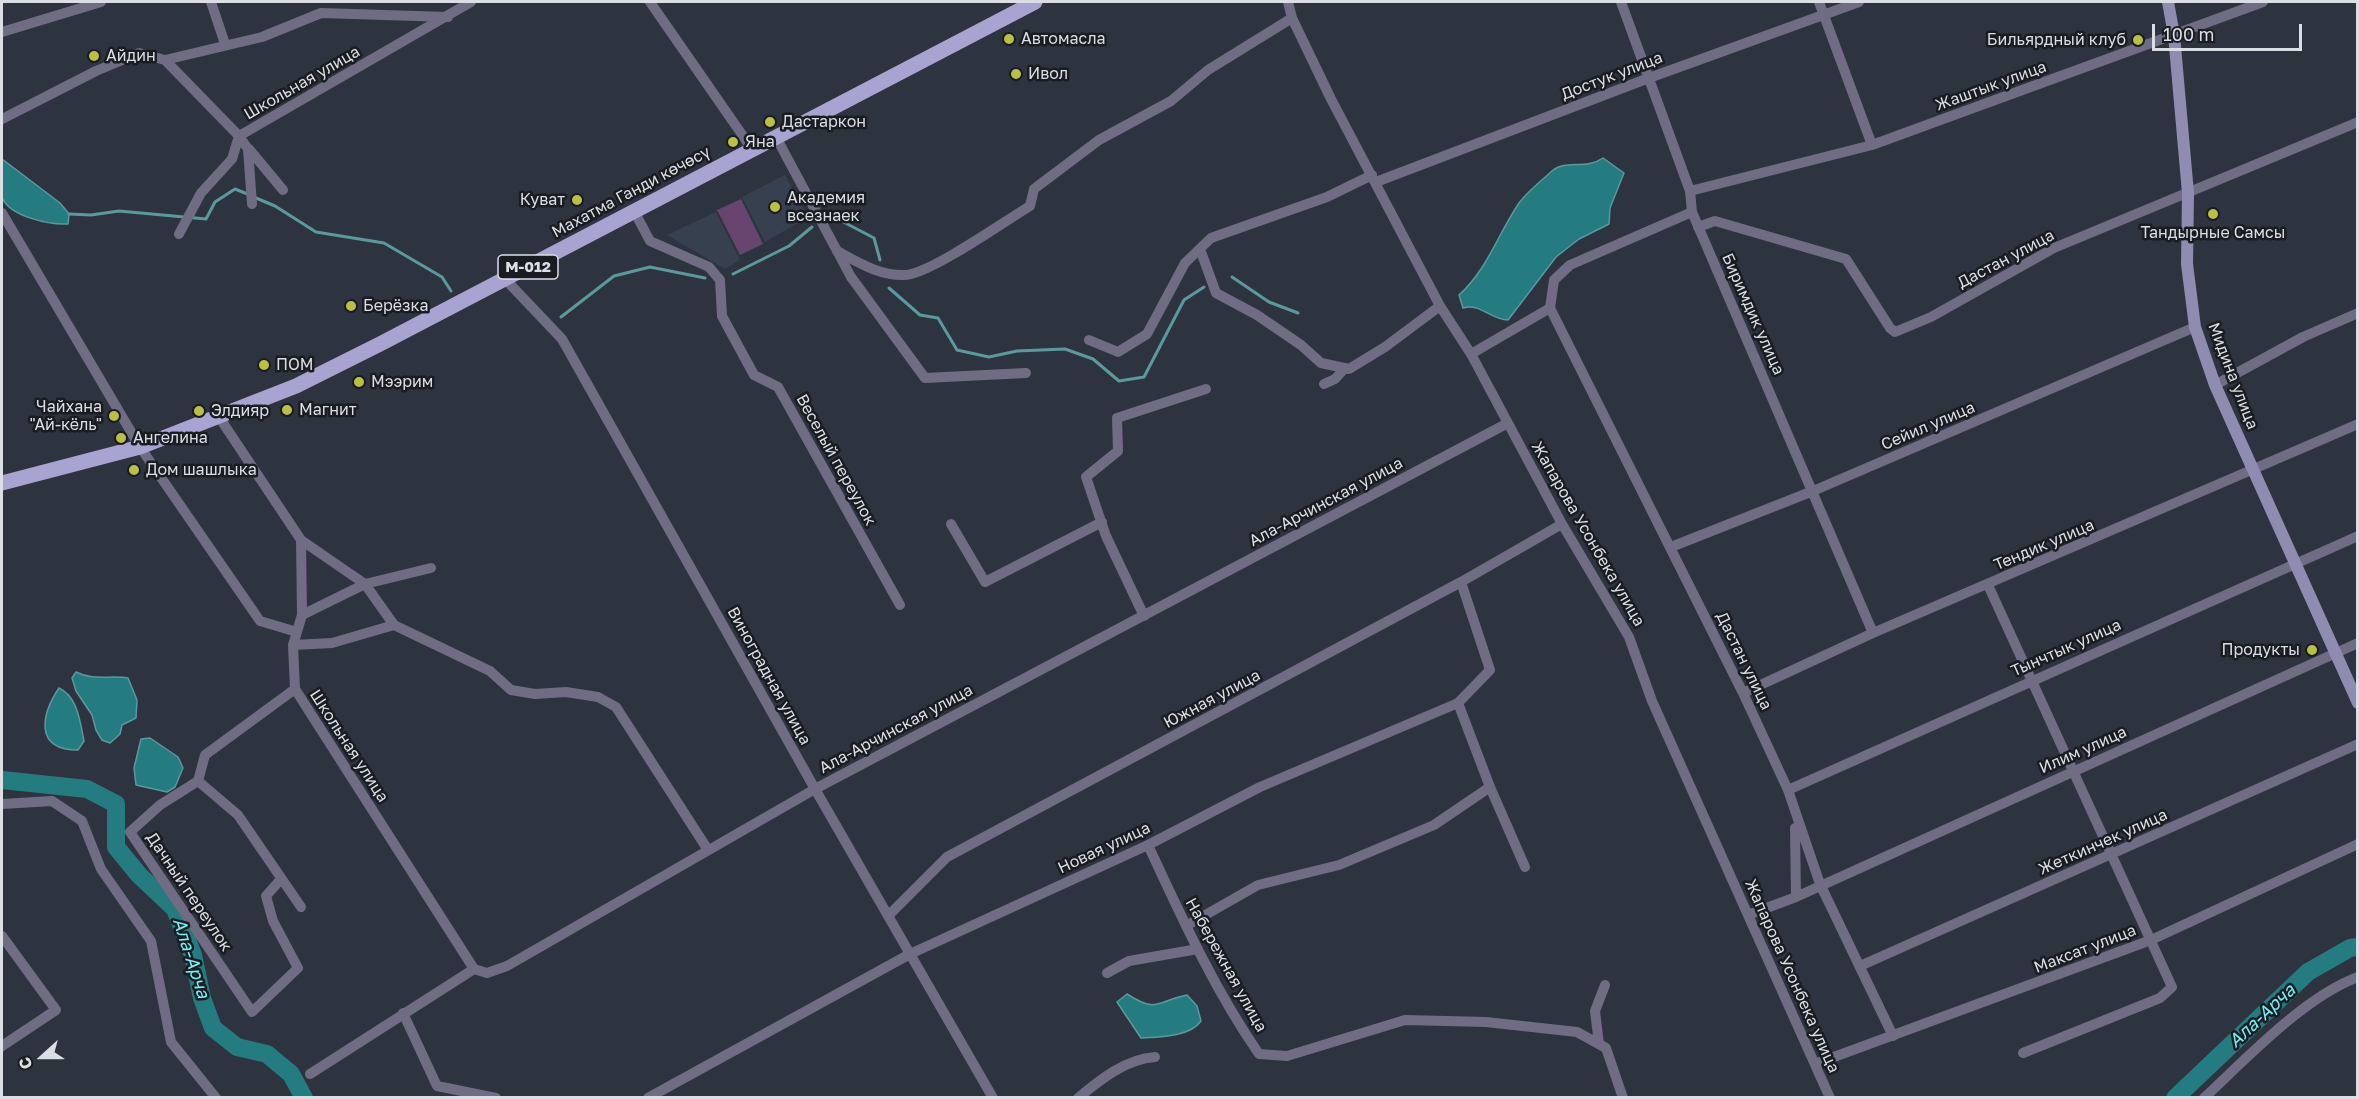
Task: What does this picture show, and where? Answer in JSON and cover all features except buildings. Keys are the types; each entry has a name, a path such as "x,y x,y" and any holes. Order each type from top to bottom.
{"main road":[{"name":"Махатма Ганди көчөсү","path":"2,483 140,447 296,386 1035,2"}],"street":[{"path":"2,32 101,2"},
{"path":"211,2 225,44"},
{"name":"Школьная улица","path":"165,60 239,136 471,2"},
{"path":"650,2 752,149"},
{"name":"Жапарова Усонбека улица","path":"1288,2 1292,18 1331,99 1440,306 1471,354 1562,524 1629,637 1652,701 1830,1098"},
{"name":"Биримдик улица","path":"1621,2 1690,191 1692,212 1873,633"},
{"path":"1819,2 1872,145"},
{"name":"Достук улица","path":"1089,340 1118,352 1147,334 1185,263 1211,238 1859,2"},
{"name":"Мидина улица","path":"2168,2 2174,35 2188,193 2187,264 2195,327 2215,385 2358,704"},
{"name":"Жаштык улица","path":"1690,191 1872,145 2263,2"},
{"path":"2,119 96,71 138,53 165,60 225,44 262,38 321,13 448,17"},
{"path":"837,251 875,271 907,275 940,261 1030,206 1034,189 1099,140 1171,101 1208,70 1292,18"},
{"name":"Дастан улица","path":"1698,227 1715,221 1846,259 1890,328 1895,332 1931,317 2054,248 2358,122"},
{"path":"239,136 283,190"},
{"path":"179,234 201,193 232,159 239,136"},
{"path":"776,137 851,277 925,378 1026,373"},
{"path":"248,149 252,204"},
{"name":"Веселый переулок","path":"634,211 650,240 709,267 720,280 722,316 754,375 778,387 900,605"},
{"path":"1471,354 1550,308 1554,280 1570,265 1692,212"},
{"path":"2,213 7,237 140,447 260,621 297,632"},
{"path":"1200,249 1216,293 1257,315 1301,345 1321,363 1349,369 1385,347 1440,306"},
{"name":"Виноградная улица","path":"505,279 562,339 815,789 993,1098"},
{"name":"Дастан улица","path":"1550,308 1743,693 1788,790 1791,807 1821,884 1893,1036"},
{"path":"2215,385 2303,337 2358,313"},
{"name":"Сейил улица","path":"1671,548 1813,491 2195,327"},
{"path":"1324,384 1335,379 1345,368"},
{"path":"1144,616 1131,592 1086,477 1118,451 1117,418 1206,389"},
{"path":"219,417 300,540 365,584 394,625 489,671 511,690 535,694 566,692 598,697 616,707 708,850"},
{"name":"Ала-Арчинская улица","path":"310,1074 474,969 487,973 507,966 815,789 1508,423"},
{"name":"Тендик улица","path":"1743,693 1873,633 2358,424"},
{"path":"951,524 986,582 1102,522"},
{"name":"Южная улица","path":"888,916 947,856 1461,582 1562,524"},
{"name":"Тынчтык улица","path":"1788,790 2032,679 2358,536"},
{"name":"Школьная улица","path":"300,540 302,615 293,645 295,689 474,969"},
{"path":"302,615 365,584 431,568"},
{"name":"Новая улица","path":"648,1098 910,954 1148,845 1260,787 1458,703 1490,670 1461,582"},
{"path":"1988,585 2172,987 2160,998 2023,1053"},
{"path":"293,645 332,643 394,625"},
{"name":"Илим улица","path":"1748,915 1796,897 2358,643"},
{"path":"295,689 205,754 198,781 238,814 301,907"},
{"path":"1458,703 1490,787 1525,867"},
{"name":"Жеткинчек улица","path":"1860,966 2358,744"},
{"name":"Дачный переулок","path":"198,781 160,805 130,832 252,1012 298,968 273,921 266,896 280,879"},
{"path":"1186,926 1258,885 1340,866 1434,825 1490,787"},
{"path":"2,804 51,801 82,821 101,869 151,941 171,1042 216,1098"},
{"path":"1791,807 1797,841 1796,897"},
{"name":"Максат улица","path":"1815,1064 2151,940 2358,844"},
{"name":"Набережная улица","path":"1148,845 1186,926 1236,1022 1259,1054 1287,1056 1405,1020 1486,1022 1577,1032 1599,1044"},
{"path":"2,936 56,1010 2,1046"},
{"path":"1107,973 1130,961 1198,950"},
{"path":"2204,1098 2267,1040 2328,992 2358,977"},
{"path":"1605,985 1595,1011 1599,1044 1606,1048 1623,1098"},
{"path":"403,1013 437,1086 496,1098"},
{"path":"1078,1098 1095,1084 1138,1058 1155,1057"}],"shaded area":[{"name":"Академия всезнаек","path":"785,175 808,217 765,242 742,197"},
{"path":"741,199 763,244 740,255 717,210"},
{"path":"716,212 740,260 725,269 667,235"}],"water":[{"path":"1603,158 1624,173 1610,208 1609,224 1579,239 1556,257 1508,320 1475,308 1463,308 1459,295 1477,274 1526,195 1558,167 1597,162"},
{"path":"2,159 60,203 69,214 68,224 52,223 21,215 6,204 1,193"},
{"path":"76,672 95,677 128,678 137,700 136,718 122,725 120,734 110,743 102,740 96,730 92,715 76,691 72,678"},
{"path":"59,688 70,697 77,711 84,741 78,750 54,744 48,738 45,729 48,709"},
{"path":"150,738 178,757 183,768 175,787 167,792 136,785 134,768 141,739"},
{"path":"1127,994 1151,1005 1187,995 1197,1006 1201,1021 1182,1033 1141,1038 1117,1002"}],"waterway":[{"path":"69,214 91,215 119,211 206,219 215,202 235,189 250,195"},
{"path":"256,198 275,206 316,232 384,243 442,277 451,291"},
{"path":"830,215 874,238 880,260"},
{"path":"733,274 789,246 812,227"},
{"path":"561,317 614,276 650,267 705,278"},
{"path":"1232,277 1269,302 1298,313"},
{"path":"889,288 920,315 938,318 957,350 989,357 1017,351 1065,349 1093,359 1119,381 1144,377 1184,300 1204,287"},
{"name":"Ала-Арча","path":"2,780 87,789 116,804 116,847 139,875 175,909 193,955 202,998 213,1028 237,1047 267,1054 291,1074 304,1098"},
{"name":"Ала-Арча","path":"2175,1098 2308,972 2350,948 2358,947"}],"place":[{"name":"Автомасла","path":"1009,39"},
{"name":"Бильярдный клуб","path":"2138,40"},
{"name":"Айдин","path":"94,56"},
{"name":"Ивол","path":"1016,74"},
{"name":"Дастаркон","path":"770,122"},
{"name":"Яна","path":"733,142"},
{"name":"Куват","path":"577,200"},
{"name":"Академия всезнаек","path":"775,207"},
{"name":"Тандырные Самсы","path":"2213,214"},
{"name":"Берёзка","path":"351,306"},
{"name":"ПОМ","path":"264,365"},
{"name":"Мээрим","path":"359,382"},
{"name":"Магнит","path":"287,410"},
{"name":"Элдияр","path":"199,411"},
{"name":"Чайхана \"Ай-кёль\"","path":"114,416"},
{"name":"Ангелина","path":"121,438"},
{"name":"Дом шашлыка","path":"134,470"},
{"name":"Продукты","path":"2312,650"}]}
